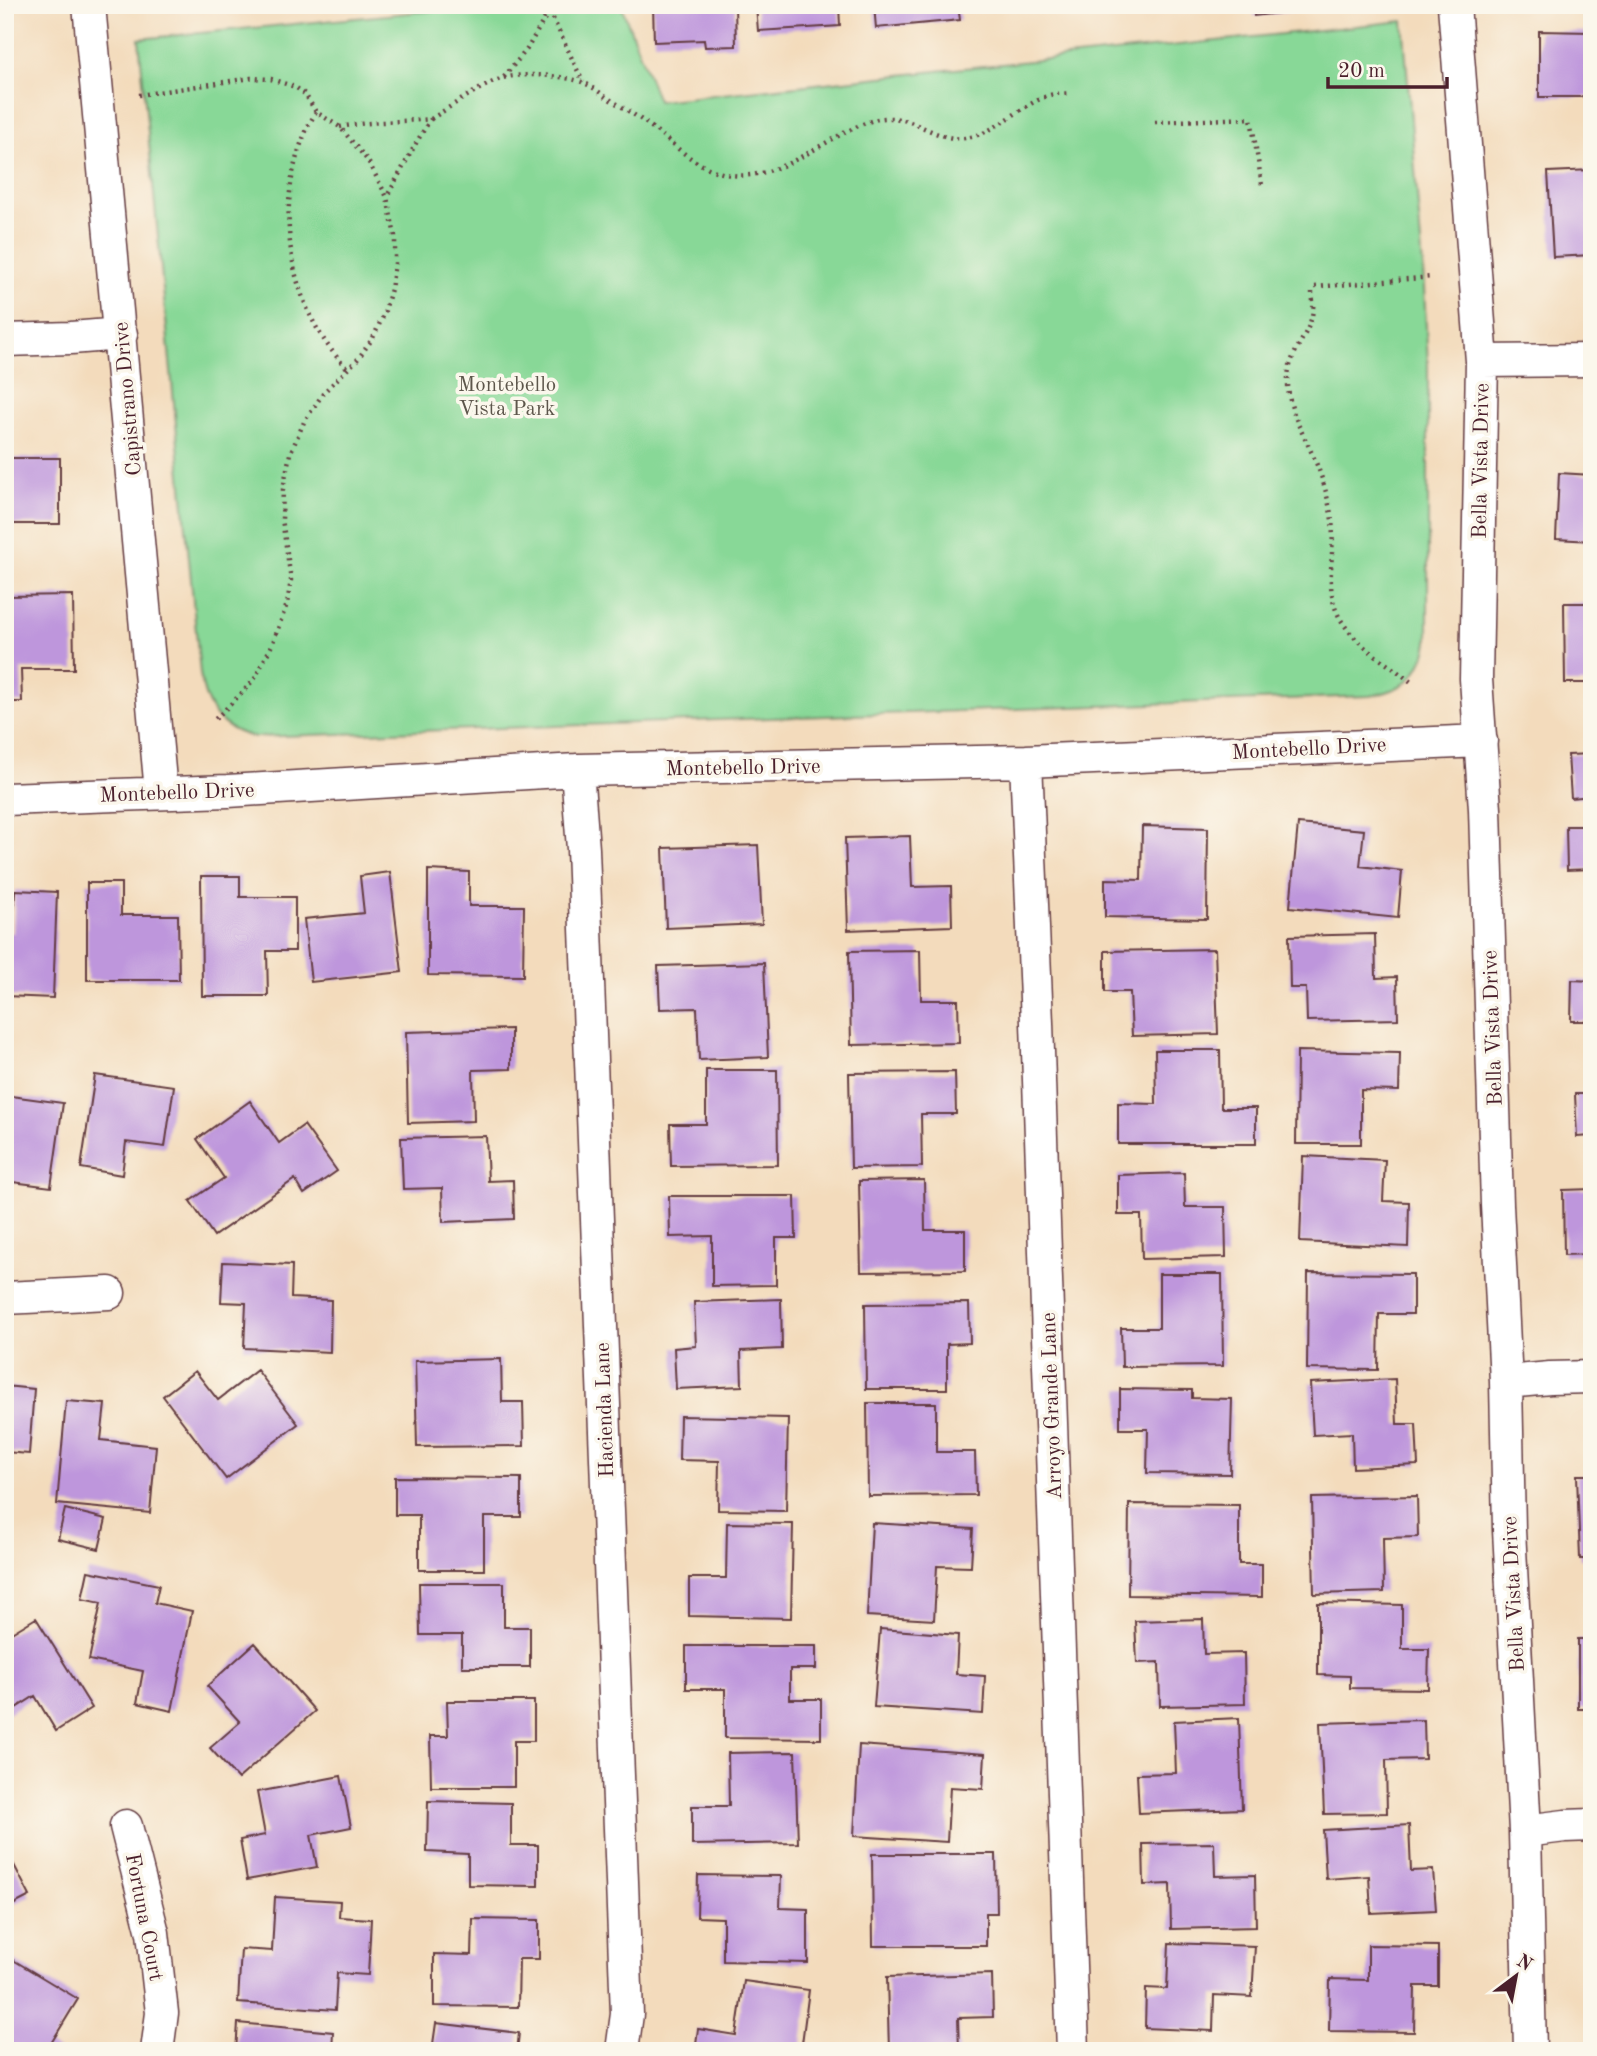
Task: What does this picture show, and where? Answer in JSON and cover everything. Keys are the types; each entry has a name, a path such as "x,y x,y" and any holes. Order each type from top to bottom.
{"street":[{"name":"Capistrano Drive","path":"89,5 161,792"},
{"name":"Bella Vista Drive","path":"1454,5 1482,361 1476,679 1485,823 1509,1530 1525,1831 1530,2051"},
{"path":"5,340 121,334"},
{"path":"1482,361 1592,360"},
{"name":"Montebello Drive","path":"5,799 228,791 577,770 1026,761 1481,741"},
{"name":"Arroyo Grande Lane","path":"1026,761 1073,2051"},
{"name":"Hacienda Lane","path":"577,770 583,849 627,2014 622,2051"},
{"path":"5,1298 108,1293"},
{"path":"1506,1382 1592,1377"},
{"path":"1525,1831 1592,1825"},
{"name":"Fortuna Court","path":"126,1826 153,1933 162,2012 157,2051"}],"path":[{"path":"503,78 527,49 549,8"},
{"path":"549,8 583,82"},
{"path":"387,197 431,119 503,78 541,74 583,82 639,118 699,164 733,175 754,175 778,168 873,120 892,116 948,137 968,138 989,130 1051,94 1072,93"},
{"path":"139,95 251,79 271,79 295,87 305,94 316,112 340,127 368,161 387,197 395,236 391,289 373,338 357,360 324,392 304,422 290,454 283,489 282,519 291,580 287,604 272,645 255,678 213,721"},
{"path":"316,112 305,130 296,155 289,206 289,232 303,297 334,355 347,368"},
{"path":"1154,122 1251,118 1262,185"},
{"path":"340,127 360,123 431,119"},
{"path":"1315,287 1432,277"},
{"path":"1312,292 1313,308 1309,324 1290,365 1289,396 1295,420 1313,455 1328,498 1333,543 1330,584 1334,606 1357,640 1411,682"}],"green space":[{"name":"Montebello Vista Park","path":"490,5 621,5 658,101 1403,21 1428,366 1428,643 1421,665 1401,686 1369,696 255,737 223,723 210,707 200,673 139,39"}],"building":[{"path":"168,5 222,5 222,7 169,11"},
{"path":"653,5 735,5 736,46 705,47 704,40 654,42"},
{"path":"756,5 839,5 840,26 758,31"},
{"path":"874,5 958,5 960,20 876,28"},
{"path":"1253,5 1335,5 1335,7 1254,16"},
{"path":"1539,31 1592,32 1592,97 1539,97"},
{"path":"1592,170 1592,255 1553,257 1548,172"},
{"path":"5,179 9,179 10,219 5,219"},
{"path":"5,421 8,421 8,458 60,458 60,524 5,524"},
{"path":"1559,473 1592,475 1592,541 1556,539"},
{"path":"73,595 74,669 21,669 22,702 5,702 5,596"},
{"path":"1564,603 1592,603 1592,683 1565,683"},
{"path":"1592,754 1592,796 1571,798 1568,755"},
{"path":"1298,824 1364,830 1360,866 1402,871 1398,918 1290,907"},
{"path":"1142,826 1208,828 1207,919 1105,917 1105,879 1141,880"},
{"path":"1566,826 1592,826 1592,869 1567,870"},
{"path":"910,836 912,887 951,886 952,926 848,930 845,838"},
{"path":"758,845 762,924 666,928 663,848"},
{"path":"428,870 469,872 469,906 524,906 523,976 428,975"},
{"path":"390,872 402,972 311,982 304,919 364,913 360,876"},
{"path":"201,876 240,876 240,897 295,897 295,951 267,951 268,996 202,996"},
{"path":"87,883 121,883 121,915 178,915 179,980 87,980"},
{"path":"15,890 57,892 53,998 5,996 5,933 13,933"},
{"path":"1375,934 1376,978 1397,977 1398,1019 1307,1021 1306,988 1290,988 1289,936"},
{"path":"1215,949 1218,1034 1132,1036 1130,992 1105,992 1105,951"},
{"path":"920,950 921,1000 958,1000 959,1043 851,1045 849,951"},
{"path":"764,963 768,1057 699,1060 697,1008 660,1009 658,966"},
{"path":"1572,980 1592,981 1592,1021 1571,1021"},
{"path":"511,1029 511,1069 473,1070 474,1121 408,1123 406,1032"},
{"path":"1155,1050 1220,1050 1221,1108 1256,1108 1256,1144 1118,1144 1118,1103 1156,1104"},
{"path":"1297,1051 1400,1053 1399,1091 1361,1090 1361,1144 1296,1144"},
{"path":"706,1070 777,1070 778,1165 671,1166 670,1124 706,1124"},
{"path":"955,1072 956,1114 921,1114 922,1167 851,1168 849,1073"},
{"path":"95,1075 174,1086 165,1147 126,1142 122,1175 81,1168"},
{"path":"1575,1094 1592,1094 1592,1136 1577,1137"},
{"path":"11,1096 63,1103 51,1187 5,1181 5,1136"},
{"path":"250,1101 279,1143 304,1125 337,1171 304,1194 295,1179 214,1236 190,1201 224,1178 197,1139"},
{"path":"486,1136 488,1181 513,1180 514,1219 443,1222 442,1188 403,1189 401,1138"},
{"path":"1303,1156 1385,1160 1383,1201 1409,1202 1408,1247 1300,1242"},
{"path":"1184,1173 1185,1207 1225,1207 1226,1257 1142,1259 1141,1215 1118,1215 1118,1175"},
{"path":"924,1180 925,1230 965,1230 965,1271 861,1272 859,1181"},
{"path":"1592,1189 1592,1254 1564,1255 1563,1190"},
{"path":"669,1196 795,1196 796,1238 776,1238 776,1285 712,1286 712,1236 670,1237"},
{"path":"223,1262 292,1265 291,1298 331,1300 330,1352 244,1348 246,1303 221,1302"},
{"path":"1308,1273 1413,1274 1413,1314 1379,1314 1378,1370 1307,1369"},
{"path":"1159,1274 1222,1274 1223,1366 1122,1367 1121,1328 1159,1328"},
{"path":"781,1299 782,1349 741,1351 742,1386 676,1389 674,1348 696,1346 694,1302"},
{"path":"969,1303 970,1343 947,1344 947,1389 866,1389 865,1304"},
{"path":"501,1359 502,1402 523,1402 524,1446 417,1447 415,1361"},
{"path":"257,1370 298,1424 226,1479 163,1396 195,1371 218,1400"},
{"path":"1395,1379 1397,1424 1416,1424 1418,1465 1353,1468 1352,1433 1313,1435 1310,1383"},
{"path":"5,1386 34,1389 29,1454 5,1452"},
{"path":"1120,1389 1192,1390 1192,1398 1232,1399 1230,1474 1147,1473 1148,1429 1120,1429"},
{"path":"66,1401 105,1404 101,1440 156,1446 150,1513 57,1504"},
{"path":"867,1403 936,1403 936,1452 975,1452 976,1495 868,1496"},
{"path":"680,1416 788,1418 786,1511 718,1510 719,1461 679,1460"},
{"path":"1577,1475 1592,1475 1592,1559 1580,1559"},
{"path":"395,1477 521,1478 521,1517 484,1517 484,1570 419,1570 419,1515 395,1515"},
{"path":"1417,1496 1418,1537 1383,1538 1384,1592 1314,1594 1312,1498"},
{"path":"1129,1504 1239,1505 1239,1564 1262,1564 1262,1597 1128,1595"},
{"path":"65,1509 106,1519 99,1549 58,1539"},
{"path":"727,1523 793,1524 791,1618 689,1616 689,1578 726,1578"},
{"path":"872,1523 973,1529 971,1567 937,1566 934,1620 867,1616"},
{"path":"88,1571 159,1585 155,1603 192,1611 172,1711 137,1703 143,1671 89,1660 101,1603 82,1599"},
{"path":"419,1583 504,1583 504,1627 530,1627 530,1667 462,1667 462,1635 420,1635"},
{"path":"1318,1603 1402,1605 1402,1649 1429,1649 1428,1689 1350,1688 1350,1676 1318,1675"},
{"path":"36,1618 92,1708 56,1731 35,1696 5,1715 5,1637"},
{"path":"1203,1619 1204,1654 1244,1653 1245,1704 1160,1706 1159,1662 1137,1663 1135,1621"},
{"path":"880,1629 958,1635 956,1674 985,1676 983,1714 874,1707"},
{"path":"1578,1639 1592,1639 1592,1709 1578,1709"},
{"path":"255,1643 315,1711 238,1779 210,1748 240,1722 207,1686"},
{"path":"686,1646 816,1646 816,1669 790,1669 790,1699 821,1699 821,1739 725,1738 725,1689 686,1689"},
{"path":"447,1701 534,1701 534,1741 514,1741 514,1787 431,1787 430,1736 448,1736"},
{"path":"1239,1718 1242,1809 1139,1813 1137,1774 1176,1773 1174,1721"},
{"path":"1424,1720 1425,1759 1386,1760 1387,1813 1324,1814 1320,1723"},
{"path":"859,1745 985,1754 983,1789 950,1787 947,1842 854,1836"},
{"path":"795,1752 798,1843 692,1845 692,1806 729,1806 728,1753"},
{"path":"341,1776 351,1827 311,1835 317,1867 247,1880 240,1840 265,1835 257,1792"},
{"path":"428,1801 511,1803 511,1845 538,1845 538,1886 468,1885 468,1854 427,1852"},
{"path":"1409,1825 1411,1871 1433,1870 1436,1910 1371,1913 1369,1876 1326,1879 1323,1830"},
{"path":"1214,1843 1215,1876 1255,1875 1256,1927 1171,1929 1170,1884 1144,1885 1143,1844"},
{"path":"872,1854 996,1854 997,1913 986,1913 986,1946 873,1946"},
{"path":"12,1861 30,1896 5,1909 5,1865"},
{"path":"698,1875 781,1876 780,1908 808,1909 808,1963 723,1961 723,1918 697,1917"},
{"path":"275,1897 340,1901 339,1917 371,1919 368,1975 337,1973 335,2010 238,2003 241,1949 272,1951"},
{"path":"473,1919 539,1920 539,1959 519,1959 518,2007 434,2006 434,1954 472,1955"},
{"path":"1169,1943 1255,1946 1252,1997 1214,1995 1213,2031 1145,2028 1146,1988 1167,1989"},
{"path":"1368,1945 1438,1946 1438,1986 1415,1986 1414,2032 1329,2031 1330,1979 1368,1980"},
{"path":"5,1955 78,1999 50,2045 60,2051 5,2051"},
{"path":"992,1974 993,2017 958,2018 959,2051 889,2051 887,1977"},
{"path":"744,1981 809,1990 801,2051 695,2051 698,2029 736,2035"},
{"path":"238,2023 333,2032 332,2051 236,2051"},
{"path":"436,2023 519,2033 517,2051 432,2051"}]}
